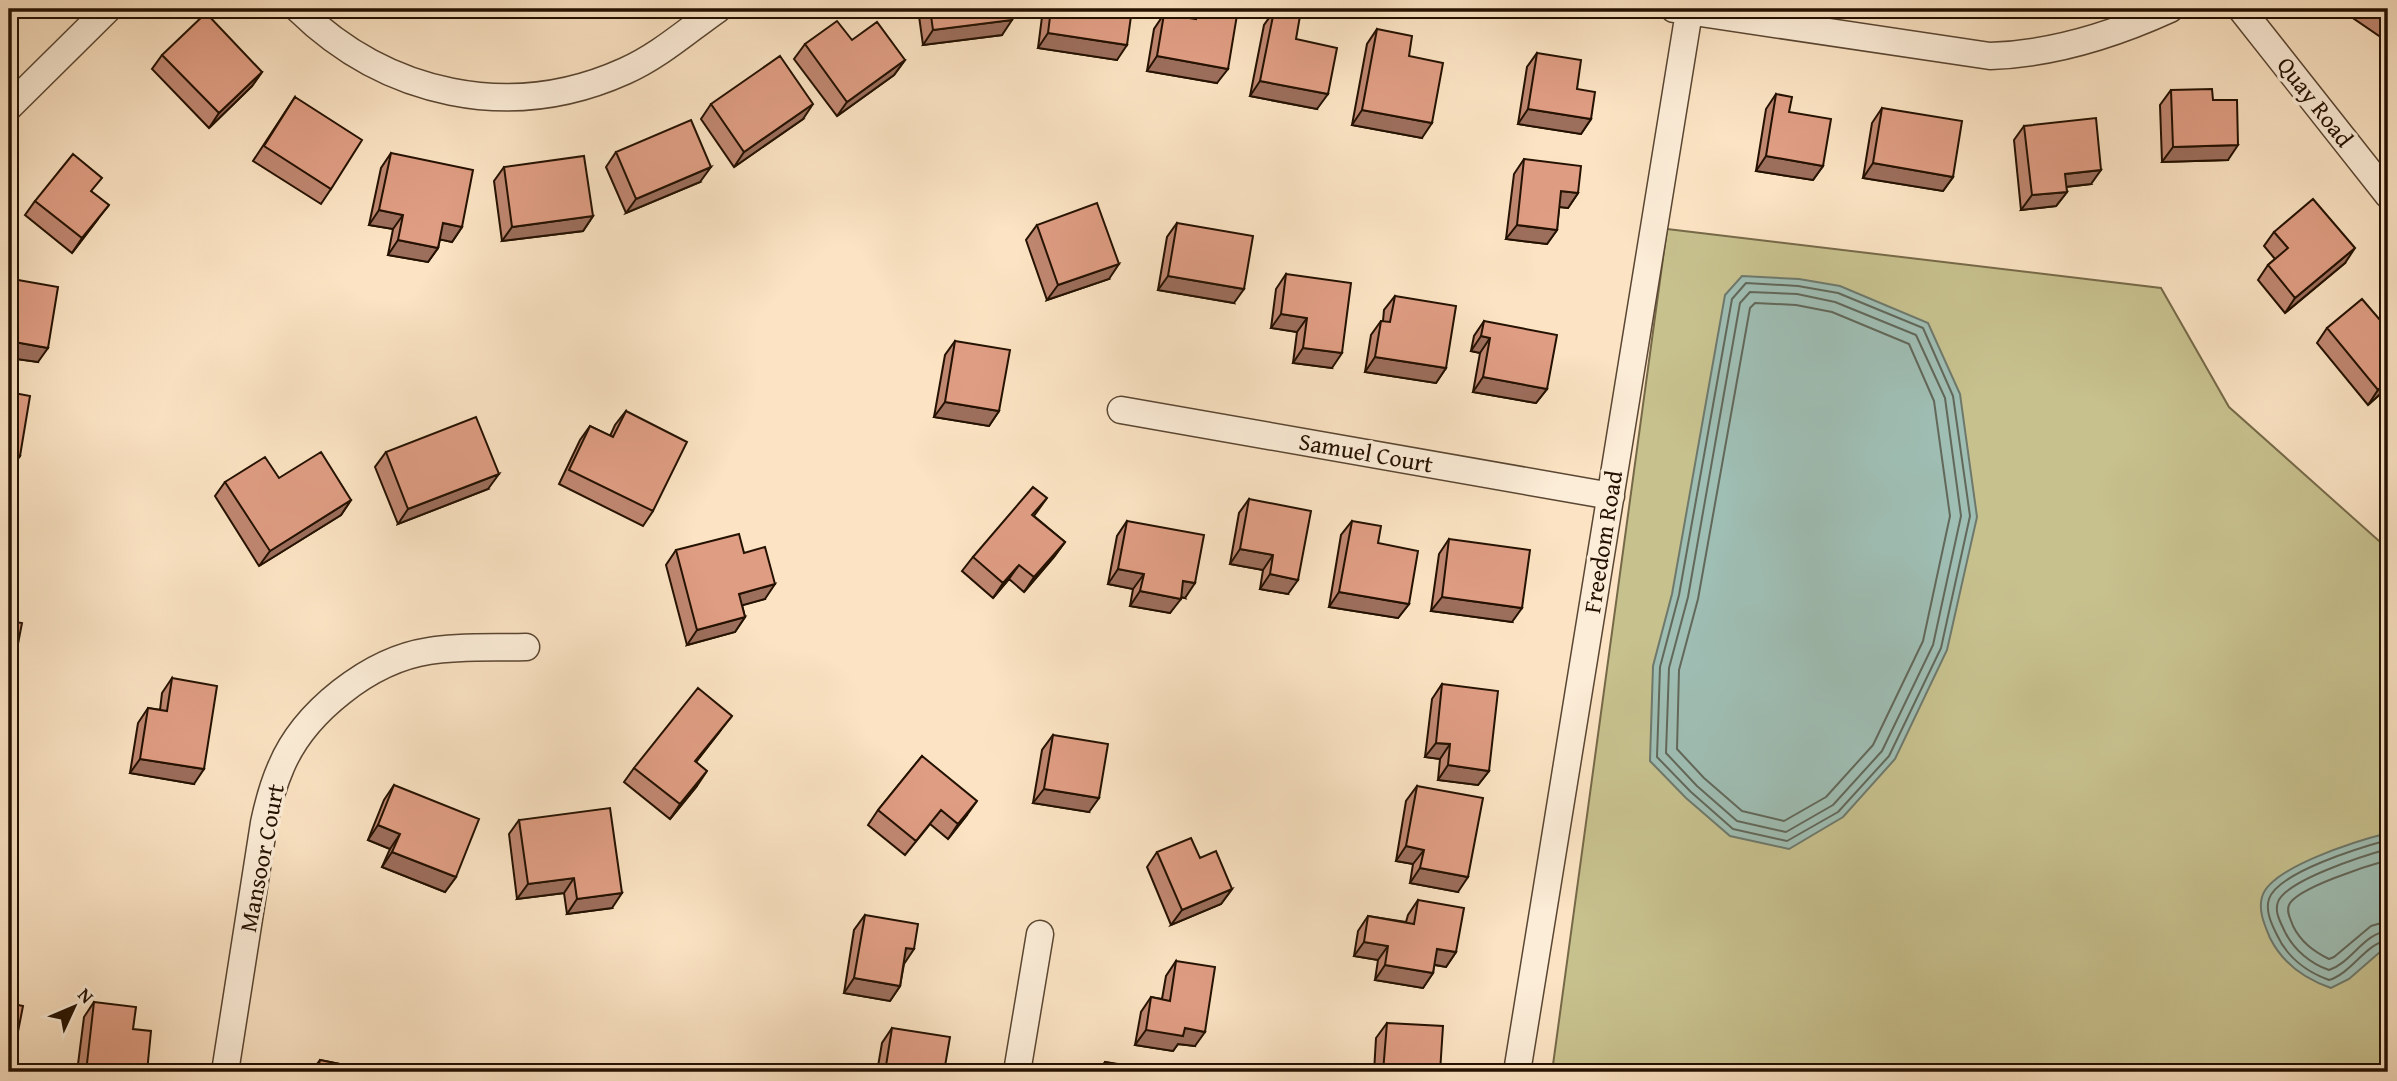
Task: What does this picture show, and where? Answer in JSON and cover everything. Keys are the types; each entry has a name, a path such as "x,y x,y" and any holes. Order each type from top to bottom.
{"street":[{"path":"9,107 108,9"},
{"path":"298,9 342,46 366,62 396,76 430,89 503,97 566,91 625,71 655,54 718,9"},
{"path":"1681,10 1990,56 2022,55 2090,39 2133,26 2171,9"},
{"name":"Quay Road","path":"2241,9 2388,195"},
{"name":"Freedom Road","path":"1517,1072 1611,496 1681,10"},
{"name":"Samuel Court","path":"1121,410 1611,496"},
{"name":"Mansoor Court","path":"225,1072 264,823 281,765 296,740 336,697 377,668 400,658 455,648 526,648"},
{"path":"1017,1072 1040,934"}],"shaded area":[{"path":"1667,229 2161,288 2229,407 2388,549 2388,1072 1552,1072"}],"water":[{"path":"1742,276 1799,279 1840,286 1928,323 1960,394 1977,517 1947,650 1895,759 1843,817 1789,849 1730,836 1686,798 1650,761 1653,666 1672,594 1725,295"},
{"path":"2388,833 2388,945 2349,979 2331,988 2312,980 2288,963 2275,947 2263,918 2262,897 2281,875 2298,865 2338,848"}],"building":[{"path":"930,9 1010,9 1012,20 933,30"},
{"path":"1051,9 1132,9 1127,45 1048,33"},
{"path":"1197,9 1238,9 1228,69 1157,56 1164,14 1196,19"},
{"path":"2371,9 2388,9 2388,20"},
{"path":"1274,11 1300,16 1296,39 1337,48 1328,94 1260,81"},
{"path":"206,13 262,72 219,113 162,55"},
{"path":"837,21 852,40 877,22 905,60 847,102 805,44"},
{"path":"1377,29 1412,36 1409,56 1443,63 1432,123 1362,110"},
{"path":"1537,53 1581,60 1577,89 1595,92 1591,119 1528,109"},
{"path":"780,56 813,104 744,152 711,104"},
{"path":"2212,89 2213,100 2237,100 2238,145 2173,147 2171,90"},
{"path":"1776,94 1792,97 1789,112 1831,119 1823,166 1766,156"},
{"path":"295,97 362,140 331,189 264,146"},
{"path":"1882,108 1962,121 1953,177 1873,163"},
{"path":"2096,118 2101,170 2065,174 2067,192 2032,195 2024,126"},
{"path":"691,120 711,167 636,199 616,152"},
{"path":"391,153 473,170 462,227 443,223 438,248 398,240 403,215 379,210"},
{"path":"73,154 102,178 91,191 109,205 82,238 35,201"},
{"path":"584,156 593,216 512,227 504,167"},
{"path":"1524,159 1581,166 1578,193 1561,191 1557,230 1517,225"},
{"path":"2313,199 2355,248 2295,298 2268,265 2288,248 2274,232"},
{"path":"1097,203 1119,264 1058,285 1037,225"},
{"path":"1177,223 1253,236 1244,289 1168,276"},
{"path":"1286,274 1351,283 1342,353 1303,348 1307,318 1281,314"},
{"path":"18,280 58,287 48,348 9,341 9,320 12,321"},
{"path":"1395,296 1456,306 1446,368 1375,357 1381,321 1390,322"},
{"path":"2362,299 2386,327 2388,325 2388,381 2378,390 2327,328"},
{"path":"1484,321 1557,335 1547,389 1483,377 1490,338 1481,336"},
{"path":"955,341 1010,350 999,411 945,402"},
{"path":"9,392 30,396 20,456 9,454"},
{"path":"626,411 687,442 653,511 569,470 590,426 613,437"},
{"path":"476,417 499,474 408,509 386,452"},
{"path":"321,452 351,500 270,551 225,482 265,457 279,478"},
{"path":"1033,487 1047,498 1032,515 1065,542 1034,577 1019,565 1003,583 973,557"},
{"path":"1249,499 1311,511 1298,580 1270,574 1273,555 1240,549"},
{"path":"1127,521 1204,535 1195,583 1183,581 1181,599 1140,591 1144,574 1118,569"},
{"path":"1352,521 1381,526 1378,543 1418,551 1409,604 1339,592"},
{"path":"739,534 744,553 765,547 775,584 739,594 745,617 697,630 676,550"},
{"path":"1449,539 1530,550 1522,608 1442,597"},
{"path":"9,621 22,623 9,690"},
{"path":"172,678 217,686 204,769 140,759 148,708 167,711"},
{"path":"1442,684 1498,691 1489,771 1448,765 1450,744 1436,743"},
{"path":"698,688 732,716 695,761 707,771 680,804 634,768"},
{"path":"1053,735 1108,744 1099,798 1044,789"},
{"path":"922,756 977,801 958,824 941,810 916,841 878,810"},
{"path":"394,785 479,819 456,877 392,852 400,834 378,825"},
{"path":"1417,786 1483,798 1468,877 1420,868 1424,850 1406,846"},
{"path":"610,808 622,893 577,899 574,878 528,884 519,820"},
{"path":"1191,838 1200,858 1216,851 1232,889 1182,910 1157,852"},
{"path":"1418,900 1464,908 1456,952 1437,949 1433,973 1385,965 1388,946 1364,942 1368,916 1414,924"},
{"path":"865,915 918,924 914,949 906,948 900,986 854,978"},
{"path":"1176,961 1215,967 1205,1032 1185,1028 1183,1036 1146,1030 1151,997 1170,1001"},
{"path":"94,1002 136,1007 133,1029 151,1031 147,1072 86,1072"},
{"path":"9,1003 23,1006 13,1057 9,1056"},
{"path":"1387,1023 1443,1026 1440,1072 1383,1072"},
{"path":"892,1028 950,1037 944,1072 885,1072"},
{"path":"320,1060 379,1072 317,1072"},
{"path":"1105,1062 1157,1070 1103,1072"}]}
